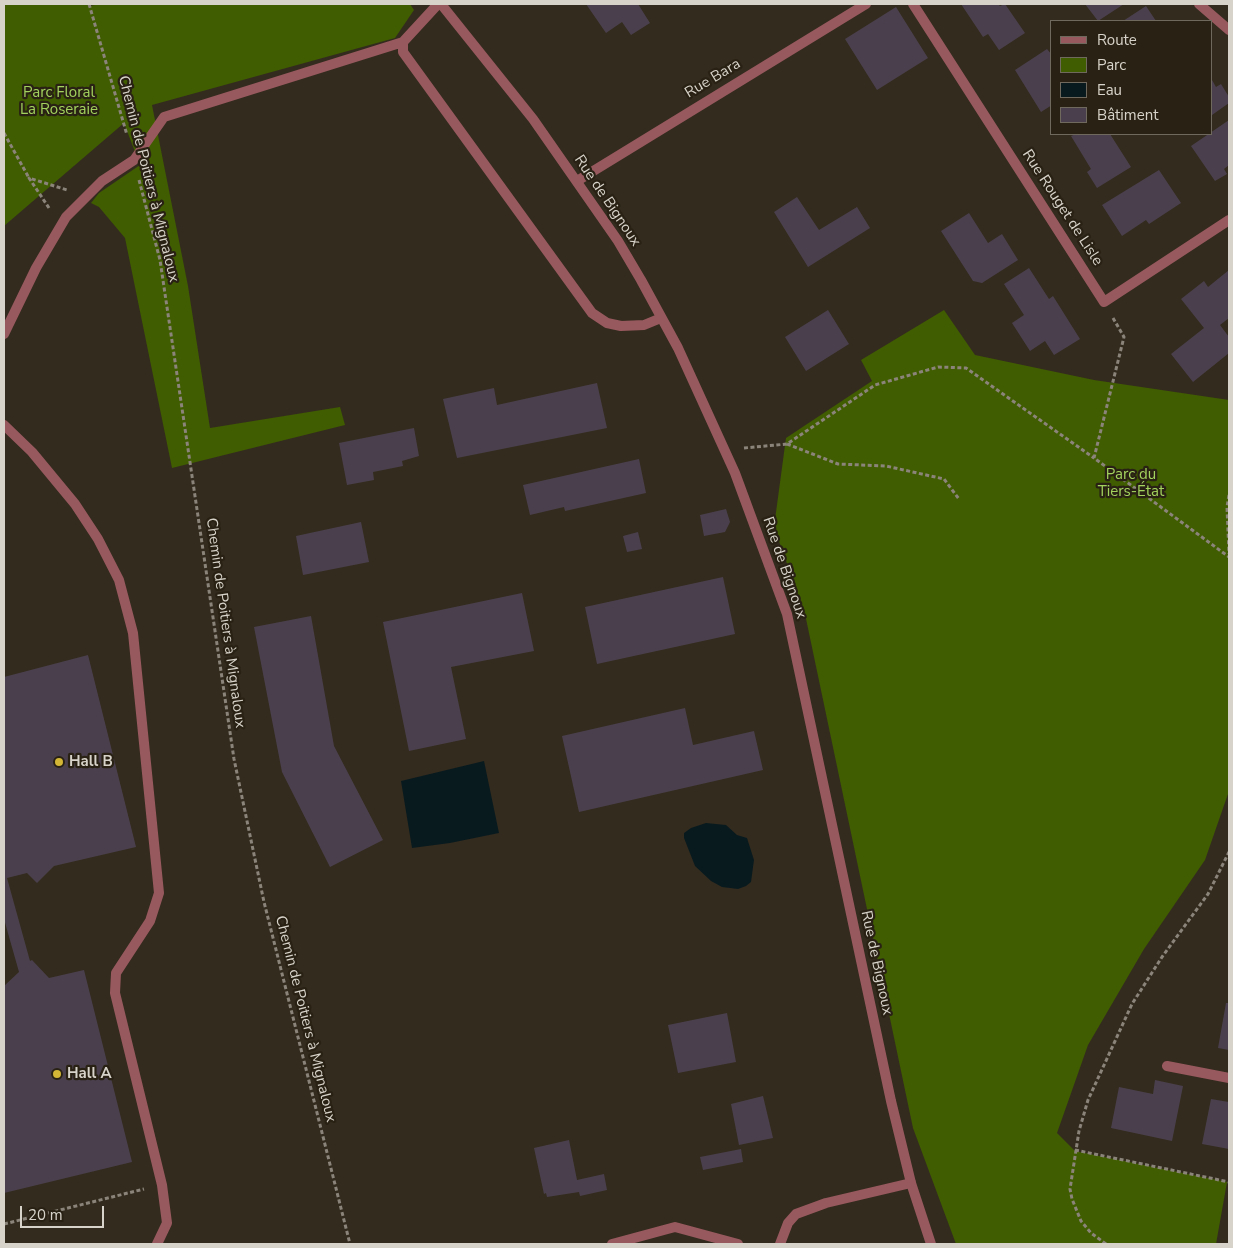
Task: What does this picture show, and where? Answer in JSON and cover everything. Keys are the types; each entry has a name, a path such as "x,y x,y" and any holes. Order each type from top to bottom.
{"street":[{"path":"4,334 36,268 61,226 102,181 134,160 164,117 403,42 440,4"},
{"name":"Rue de Bignoux","path":"440,4 533,120 577,180 632,264 661,318 725,450 787,614 857,948 911,1183 931,1244"},
{"name":"Rue Bara","path":"577,180 866,4"},
{"name":"Rue Rouget de Lisle","path":"913,4 1104,302"},
{"path":"1199,4 1229,30"},
{"path":"403,42 403,52 592,313 607,323 621,326 644,326 661,318"},
{"path":"1104,302 1229,220"},
{"path":"4,426 38,459 75,504 98,539 119,580 133,633 159,893 150,921 116,972 115,993 162,1185 167,1223 157,1244"},
{"path":"1167,1066 1229,1078"},
{"path":"780,1244 788,1223 796,1214 826,1202 911,1183"},
{"path":"612,1244 675,1227 738,1244"}],"path":[{"name":"Chemin de Poitiers à Mignaloux","path":"89,4 134,160 160,260 234,759 264,902 350,1244"},
{"path":"4,133 29,178 47,205"},
{"path":"29,178 87,196"},
{"path":"1094,458 1124,337 1104,302"},
{"path":"787,444 875,385 938,367 966,368 1229,556"},
{"path":"725,450 787,444 838,464 886,466 944,479 959,499"},
{"path":"1229,494 1227,507 1229,556"},
{"path":"1106,1244 1081,1221 1072,1199 1071,1180 1075,1150 1088,1100 1132,1004 1162,957 1208,894 1229,852"},
{"path":"1075,1150 1229,1182"},
{"path":"4,1224 162,1185"}],"green space":[{"name":"Parc Floral La Roseraie","path":"4,4 89,4 90,6 99,4 410,4 414,10 395,38 152,105 188,286 210,428 340,407 345,425 172,468 125,238 99,207 91,203 99,193 140,165 124,123 4,226"},
{"name":"Parc du Tiers-État","path":"944,310 975,355 1094,380 1229,400 1229,791 1205,860 1144,949 1088,1045 1057,1133 1075,1151 1227,1182 1216,1244 956,1244 913,1128 805,614 774,527 786,438 872,381 861,360"}],"water":[{"path":"484,761 499,833 450,843 412,848 401,781"},
{"path":"706,823 726,825 737,835 747,838 754,860 751,882 746,886 738,889 722,887 711,881 695,866 684,838 684,833 691,828"}],"building":[{"path":"586,4 638,4 650,23 631,35 622,22 606,33"},
{"path":"961,4 998,4 1000,6 1005,4 1025,33 999,50 988,34 983,37"},
{"path":"1085,4 1124,4 1100,20 1097,20"},
{"path":"1146,6 1155,20 1125,20"},
{"path":"896,7 928,58 877,90 845,39"},
{"path":"1047,49 1050,53 1050,106 1041,112 1015,70"},
{"path":"1213,82 1216,87 1221,84 1229,97 1229,103 1213,114"},
{"path":"1229,120 1229,165 1224,169 1227,174 1215,181 1191,146 1207,135 1213,135 1213,131"},
{"path":"1111,135 1131,167 1097,188 1087,172 1091,169 1071,136"},
{"path":"1159,170 1181,203 1149,224 1146,220 1122,236 1102,205"},
{"path":"797,197 819,230 857,207 870,228 808,267 774,212"},
{"path":"969,213 988,243 1002,234 1018,260 982,283 973,281 941,231"},
{"path":"1029,268 1049,299 1053,296 1080,339 1054,355 1045,341 1030,351 1012,323 1024,315 1004,284"},
{"path":"1229,270 1229,318 1220,325 1229,337 1229,353 1193,382 1171,354 1204,328 1181,299 1204,281 1208,287"},
{"path":"828,310 849,344 806,371 785,337"},
{"path":"597,383 607,428 457,458 443,399 494,388 497,405"},
{"path":"414,428 419,456 402,461 403,466 373,472 374,480 347,485 339,443"},
{"path":"639,459 646,493 565,511 564,507 530,515 523,485"},
{"path":"726,509 730,522 725,532 704,536 700,515"},
{"path":"361,522 369,562 303,575 296,536"},
{"path":"638,532 642,549 627,552 623,536"},
{"path":"723,577 735,634 597,664 585,607"},
{"path":"522,593 534,651 451,667 466,739 409,751 383,622"},
{"path":"311,616 334,746 383,840 330,867 282,772 254,627"},
{"path":"88,655 136,847 54,866 37,883 27,873 7,878 30,961 32,960 49,978 84,970 132,1162 4,1193 4,986 19,972 4,919 4,677"},
{"path":"685,708 693,745 754,731 763,770 579,812 562,736"},
{"path":"1226,1003 1229,1003 1229,1050 1218,1048"},
{"path":"727,1013 736,1062 678,1073 668,1025"},
{"path":"1155,1080 1183,1086 1172,1141 1111,1128 1119,1087 1153,1094"},
{"path":"763,1096 773,1138 739,1145 731,1104"},
{"path":"1211,1099 1229,1102 1229,1149 1202,1144"},
{"path":"569,1140 577,1180 604,1174 607,1190 580,1196 579,1192 547,1197 546,1193 544,1194 534,1148"},
{"path":"741,1149 743,1162 703,1170 700,1157"}],"place":[{"name":"Hall B","path":"59,762"},
{"name":"Hall A","path":"57,1074"}]}
